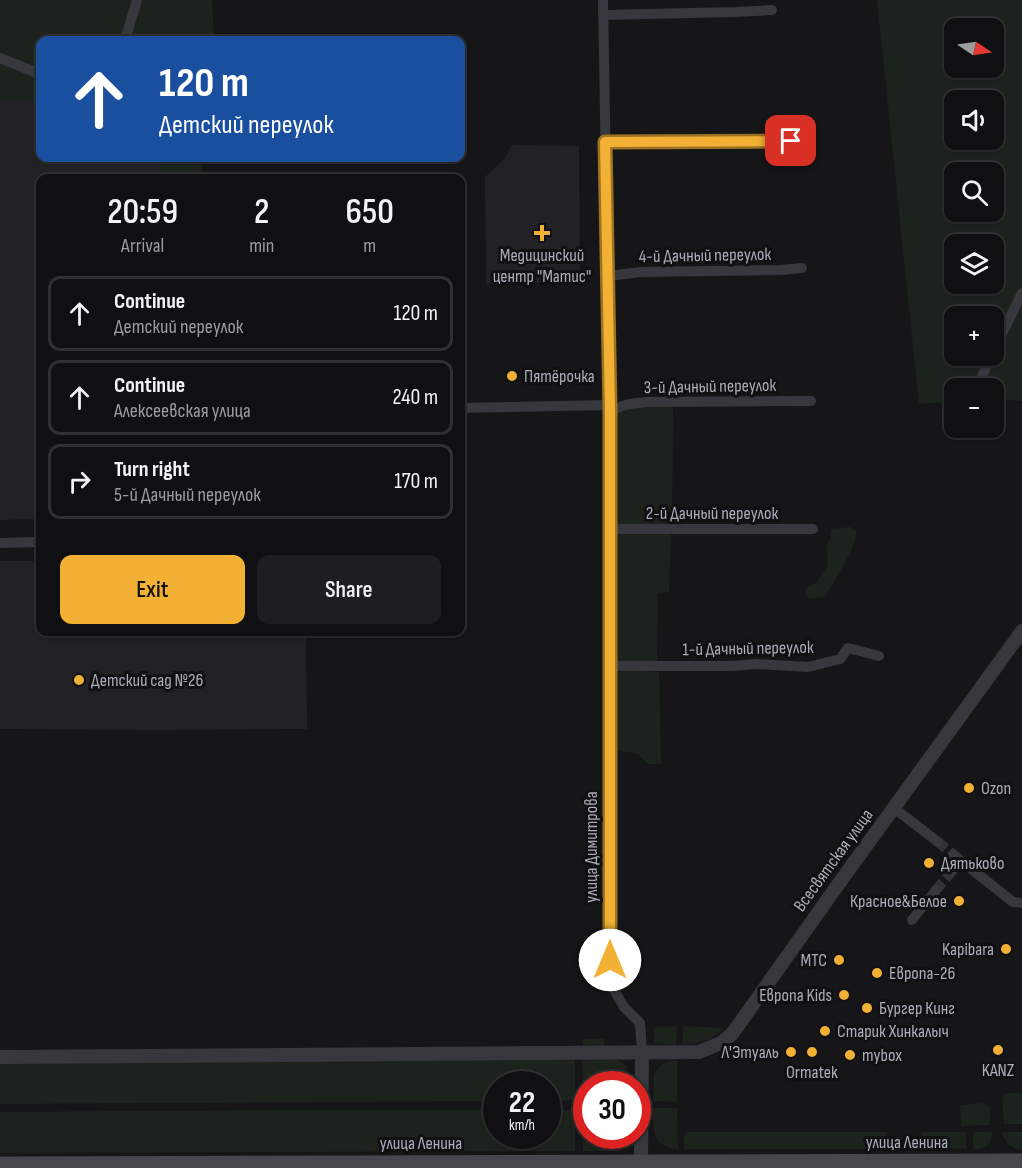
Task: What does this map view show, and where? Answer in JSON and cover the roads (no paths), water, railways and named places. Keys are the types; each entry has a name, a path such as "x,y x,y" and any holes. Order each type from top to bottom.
{"main road":[{"name":"улица Ленина","path":"0,1164 999,1165 1022,1161"}],"street":[{"path":"126,36 137,0"},
{"name":"улица Димитрова","path":"603,0 610,408 612,775 610,983 624,1007 640,1023 642,1052"},
{"path":"603,15 772,10"},
{"path":"0,58 36,72"},
{"path":"605,142 791,141"},
{"name":"4-й Дачный переулок","path":"608,276 641,272 802,268"},
{"path":"1004,330 1022,293"},
{"name":"3-й Дачный переулок","path":"465,408 610,408 646,402 811,401"},
{"name":"2-й Дачный переулок","path":"610,529 813,529"},
{"path":"0,543 36,543"},
{"name":"Всесвятская улица","path":"0,1057 699,1052 721,1043 732,1034 1022,631"},
{"name":"1-й Дачный переулок","path":"611,666 756,664 808,667 840,659 848,648 879,656"},
{"path":"894,808 938,842"},
{"path":"951,872 957,857 1013,902 1022,903"},
{"path":"912,920 936,890"},
{"path":"641,1165 642,1052"}],"tunnel":[{"path":"938,842 953,854"},
{"path":"936,890 951,872"}],"place":[{"name":"Медицинский центр \"Матис\"","path":"542,233"},
{"name":"Пятёрочка","path":"512,376"},
{"name":"Детский сад №26","path":"79,680"},
{"name":"Ozon","path":"969,788"},
{"name":"Дятьково","path":"929,863"},
{"name":"Красное&Белое","path":"959,901"},
{"name":"Kapibara","path":"1006,949"},
{"name":"МТС","path":"839,960"},
{"name":"Европа-26","path":"877,973"},
{"name":"Европа Kids","path":"844,995"},
{"name":"Бургер Кинг","path":"867,1008"},
{"name":"Старик Хинкалыч","path":"825,1031"},
{"name":"KANZ","path":"998,1050"},
{"name":"Л'Этуаль","path":"791,1052"},
{"name":"Ormatek","path":"812,1052"},
{"name":"mybox","path":"850,1055"}]}
